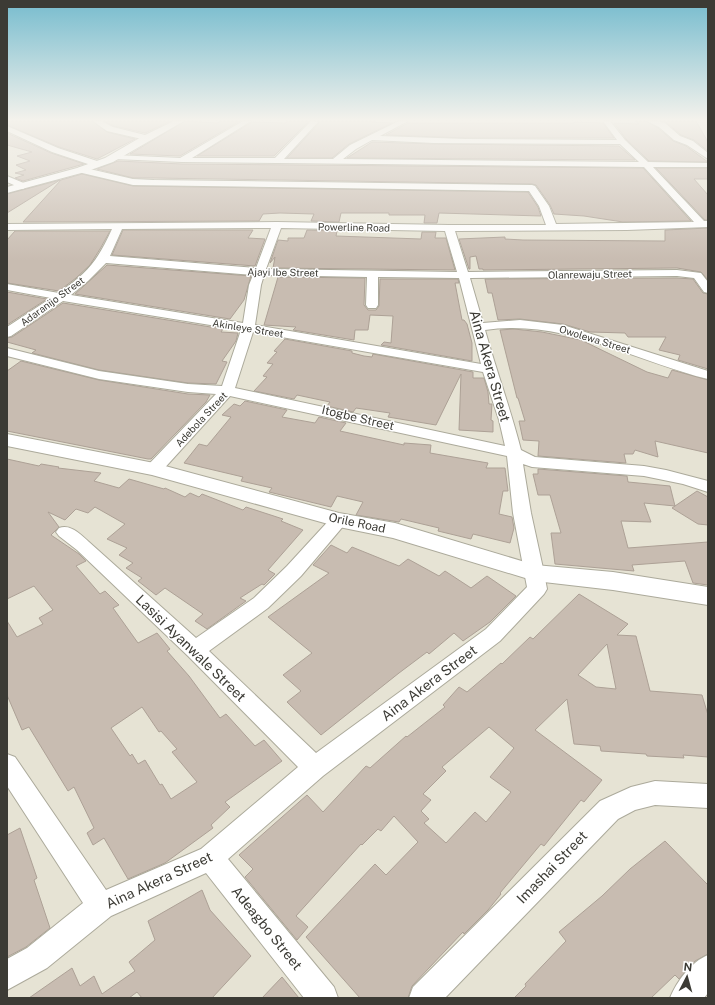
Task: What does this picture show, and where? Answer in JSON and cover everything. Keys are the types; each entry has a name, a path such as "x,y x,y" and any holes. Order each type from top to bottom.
{"street":[{"path":"7,190 87,168"},
{"path":"649,168 704,224"},
{"path":"81,170 132,182 154,184 525,187 535,190 544,206 552,227"},
{"path":"7,179 23,186"},
{"name":"Powerline Road","path":"7,227 277,225 449,228 627,227 704,224"},
{"name":"Adaranijo Street","path":"7,333 61,296 90,273 102,259 119,225"},
{"name":"Adebola Street","path":"154,469 228,391 248,328 255,285 277,225"},
{"name":"Aina Akera Street","path":"7,975 37,958 101,906 210,858 315,768 493,635 537,589 536,573 522,513 514,453 506,420 489,369 464,275 449,228"},
{"name":"Ajayi Ibe Street","path":"102,259 259,272 464,275"},
{"path":"372,305 373,273"},
{"name":"Olanrewaju Street","path":"464,275 677,273 697,275 708,290"},
{"name":"Akinleye Street","path":"7,287 489,369"},
{"name":"Owolewa Street","path":"478,327 493,324 541,324 563,329 708,375"},
{"name":"Itogbe Street","path":"7,352 99,375 188,388 228,391 279,401 514,453 532,462 662,474 687,479 708,487"},
{"name":"Orile Road","path":"7,440 154,469 339,520 395,531 536,573 613,581 708,596"},
{"path":"195,650 261,603 294,571 339,520"},
{"name":"Lasisi Ayanwale Street","path":"65,532 83,546 195,650 315,768"},
{"path":"7,765 101,906"},
{"name":"Imashai Street","path":"424,998 609,810 631,799 656,793 708,796"},
{"name":"Adeagbo Street","path":"210,858 323,998"},
{"path":"685,998 708,970"}],"building":[{"path":"22,168 70,168 23,181 15,178 24,175 15,173 26,170"},
{"path":"643,168 691,221 623,222 584,216 554,214 550,205 536,185 532,184 133,178 97,169"},
{"path":"656,168 708,168 708,179 694,179 708,195 708,220 705,220"},
{"path":"82,174 133,186 528,192 538,207 541,216 439,213 437,223 424,223 425,215 341,213 339,222 311,221 314,214 280,213 263,214 259,221 23,222 61,180"},
{"path":"60,180 7,213 7,194"},
{"path":"708,228 708,280 701,272 677,268 483,270 479,269 476,256 470,257 469,269 459,239 505,237 505,239 523,240 665,241 665,230"},
{"path":"123,230 253,230 248,238 265,239 255,266 112,255"},
{"path":"307,230 337,231 336,236 421,239 422,232 436,232 435,238 446,238 455,270 273,268 275,257 270,263 278,240 288,241 288,238 304,238"},
{"path":"15,231 110,231 90,265 59,291 7,283 7,240"},
{"path":"107,265 251,276 244,300 230,319 75,294"},
{"path":"278,277 365,278 364,305 368,310 376,310 379,306 380,279 458,279 459,283 455,283 462,320 464,320 467,324 472,343 472,361 381,345 384,342 391,343 393,316 370,315 368,330 355,330 354,340 293,330 296,327 264,325"},
{"path":"485,279 693,279 703,293 708,294 708,369 678,360 680,355 659,350 666,337 628,337 625,333 590,332 563,324 520,319 498,320 492,293 488,293"},
{"path":"7,292 47,299 7,325"},
{"path":"63,303 223,329 221,332 238,333 236,341 222,361 227,362 216,384 188,383 99,370 32,353 36,350 7,342 7,338 12,337"},
{"path":"514,329 542,332 581,340 647,372 668,378 672,370 708,380 708,453 655,441 658,457 635,450 633,454 624,454 626,463 538,456 539,441 523,440 519,421 525,421 517,398 500,330"},
{"path":"285,339 352,351 352,353 364,356 372,357 373,354 473,372 473,378 484,378 488,392 489,404 492,404 491,420 493,421 493,432 459,430 461,374 436,425 388,417 390,413 356,408 353,412 327,406 330,402 297,395 294,399 254,391 267,377 263,376 273,364 267,363 277,352 274,351"},
{"path":"21,361 99,380 188,394 210,395 206,402 151,459 148,459 7,431 7,371"},
{"path":"245,401 287,410 282,417 315,423 319,417 346,423 340,431 404,445 404,443 431,445 430,453 488,463 486,468 505,468 508,491 503,491 499,514 512,517 514,528 510,543 473,534 471,539 438,531 439,528 401,519 399,522 356,515 363,502 337,496 331,507 269,492 272,488 241,481 243,477 184,463 199,444 207,446 231,417 222,415 234,404 240,406"},
{"path":"7,459 39,466 41,464 59,467 58,468 101,473 94,481 119,488 129,479 164,489 165,488 185,497 190,493 199,497 202,494 243,510 246,507 283,519 281,521 303,530 268,570 275,574 264,585 262,584 240,598 246,601 207,629 195,621 203,614 165,588 156,595 138,581 142,578 126,568 133,563 119,555 127,548 107,539 125,524 95,507 88,513 76,509 65,520 48,512 59,527 51,535 79,554 86,561 76,566 100,594 105,591 119,605 113,608 138,643 157,633 170,649 167,651 189,676 220,718 226,714 255,746 264,740 282,761 225,802 230,807 211,825 213,828 165,863 128,879 104,838 93,845 87,833 94,828 74,787 68,791 29,727 22,730 7,695 7,621 17,637 43,624 39,618 53,610 34,586 7,599","holes":["142,707 159,732 161,731 177,749 172,752 197,782 171,799 162,784 160,785 145,760 138,764 132,754 130,756 111,728"]},
{"path":"538,469 627,476 628,482 670,486 675,506 644,503 651,522 621,521 628,548 708,542 708,585 693,583 685,561 632,565 634,571 555,564 551,533 561,533 550,495 538,495 533,474 538,474"},
{"path":"697,491 708,497 708,525 698,524 672,508"},
{"path":"331,545 347,553 352,547 399,566 408,559 439,576 445,571 471,588 487,576 516,596 490,622 463,641 454,633 429,654 427,652 399,673 321,735 287,702 301,691 283,675 312,653 268,617 329,573 313,565"},
{"path":"579,594 628,624 617,635 636,636 650,691 702,695 708,715 708,757 683,755 684,758 647,756 646,754 601,751 600,746 574,744 567,699 535,730 602,780 584,802 581,800 544,846 541,844 500,893 501,894 488,910 464,934 463,932 412,986 408,998 360,998 306,937 375,864 386,875 418,842 394,816 381,831 378,829 362,845 361,844 296,916 308,927 297,940 245,877 253,869 239,855 307,795 323,812 366,766 370,768 406,736 407,737 445,707 443,705 459,687 467,692 501,663 502,664 530,637 533,639","holes":["607,644 616,689 596,687 578,675","489,727 514,748 490,777 511,792 486,822 475,812 446,843 424,823 429,819 421,811 431,800 423,794 446,771 442,767"]},
{"path":"20,828 37,878 34,880 50,928 26,947 7,957 7,835"},
{"path":"665,841 708,885 708,954 695,961 679,979 675,975 651,998 514,998 526,986 525,984 566,941 559,932 602,896 630,869"},
{"path":"202,890 210,910 251,956 212,998 142,998 137,992 129,998 29,998 72,968 80,986 94,976 102,994 135,971 129,962 155,940 148,921"},
{"path":"282,977 299,998 262,998"}]}
